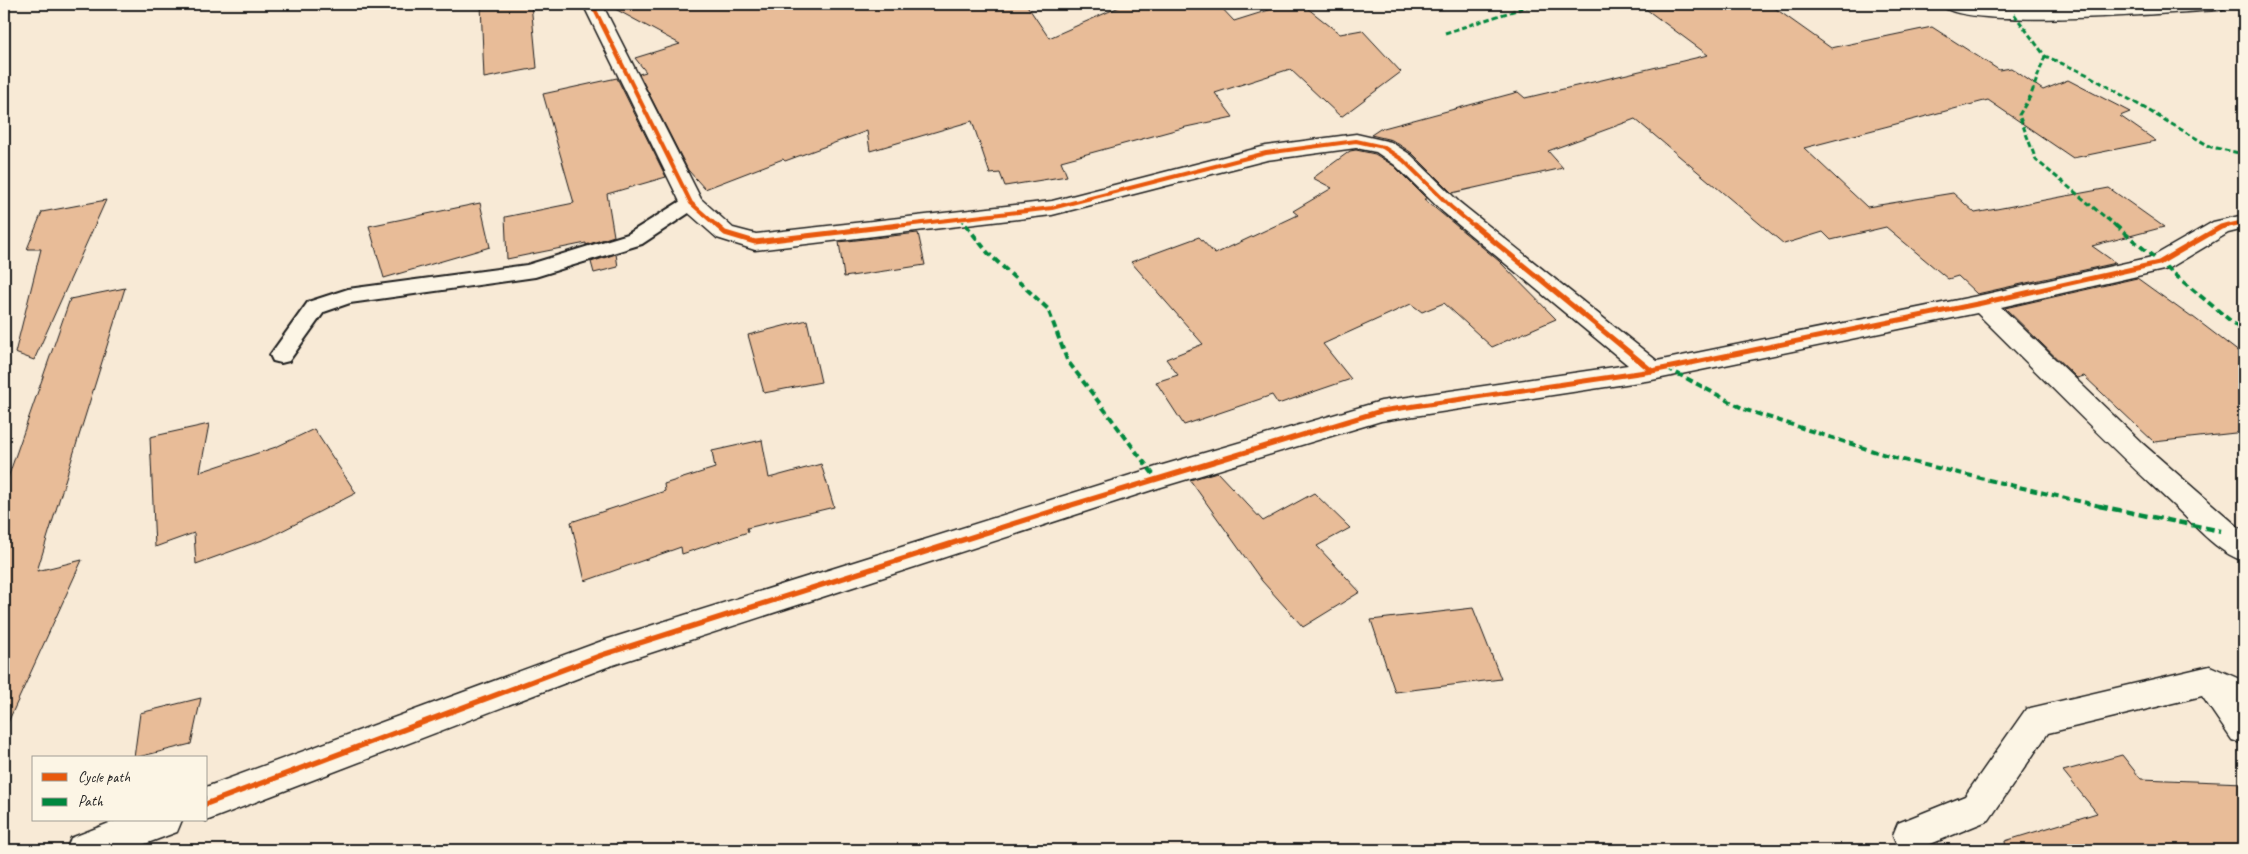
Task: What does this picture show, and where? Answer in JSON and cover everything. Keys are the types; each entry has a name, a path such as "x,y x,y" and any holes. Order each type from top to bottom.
{"street":[{"path":"592,4 690,203 725,232 755,242 1052,208 1266,153 1356,140 1383,146 1404,160 1451,207 1652,371"},
{"path":"1950,4 1966,10 2014,14 2218,4"},
{"path":"208,803 602,655 1165,475 1382,411 1652,371 1982,303 2159,263 2221,228 2244,222"},
{"path":"1982,303 2133,451 2221,531 2244,549"},
{"path":"1911,836 1977,808 2038,720 2210,680 2244,697"},
{"path":"2210,680 2244,730"},
{"path":"84,850 159,822"}],"lane":[{"path":"281,355 316,307 348,296 528,272 635,239 690,203"}],"building":[{"path":"481,4 531,4 537,68 484,78"},
{"path":"606,4 1026,4 1049,38 1126,4 1218,4 1234,21 1288,4 1302,4 1340,34 1362,30 1401,72 1341,117 1290,69 1215,93 1233,117 1186,127 1061,161 1067,176 1005,186 1000,173 990,174 972,121 870,151 867,131 785,161 783,159 705,189 688,170 639,74 646,72 635,58 680,44"},
{"path":"1639,4 1769,4 1831,48 1932,27 1999,70 2011,68 2043,90 2068,80 2130,112 2120,116 2156,141 2073,158 1988,100 1804,148 1867,207 1953,193 1975,213 2109,188 2164,227 2092,246 2116,263 1977,294 1958,276 1948,279 1886,227 1831,240 1823,232 1784,244 1635,119 1548,151 1563,168 1452,193 1412,153 1392,140 1371,135 1380,129 1518,92 1525,98 1708,55"},
{"path":"617,78 666,177 607,194 614,236 586,245 586,243 507,259 505,217 574,203 543,94"},
{"path":"1356,150 1375,154 1394,166 1427,199 1424,199 1499,261 1556,319 1492,347 1444,303 1422,312 1411,304 1323,344 1351,379 1278,404 1272,395 1184,425 1156,382 1178,375 1166,359 1203,344 1131,262 1199,237 1215,254 1298,215 1293,211 1332,188 1313,178 1350,151"},
{"path":"106,200 34,360 15,353 41,249 27,249 42,212"},
{"path":"480,203 490,247 384,278 369,226"},
{"path":"918,233 925,265 844,277 839,242"},
{"path":"616,254 618,267 594,273 591,262"},
{"path":"2137,278 2244,356 2244,432 2154,442 2084,376 2077,378 2005,308"},
{"path":"125,288 37,571 82,560 4,731 4,489 70,299"},
{"path":"807,320 821,382 764,393 748,335"},
{"path":"209,424 200,472 276,447 314,429 356,493 268,538 196,564 194,533 155,547 150,437"},
{"path":"762,440 769,478 821,464 834,507 747,528 748,532 682,554 681,547 585,581 571,522 665,491 664,484 715,468 712,451"},
{"path":"1217,472 1263,521 1314,493 1350,528 1317,546 1360,592 1303,627 1262,581 1190,480"},
{"path":"1473,608 1501,679 1395,692 1371,620"},
{"path":"201,698 191,744 142,756 134,756 140,713"},
{"path":"2122,755 2141,779 2244,783 2244,850 2006,850 2005,841 2097,813 2063,771"}],"marked path":[{"path":"1445,33 1535,4"},
{"path":"2014,14 2045,56 2086,74 2211,147 2244,154"},
{"path":"2045,56 2031,95 2019,115 2036,160 2244,332"},
{"path":"960,218 988,253 1048,309 1067,360 1156,478"},
{"path":"1667,368 1746,410 1895,458 2134,514 2221,531"}],"cycle path":[{"path":"592,4 691,203 725,233 755,242 1052,208 1266,153 1356,141 1383,147 1403,160 1451,207 1652,371"},
{"path":"208,803 602,655 1156,478 1381,411 1652,371 1982,303 2159,263 2221,227 2244,222"}]}
